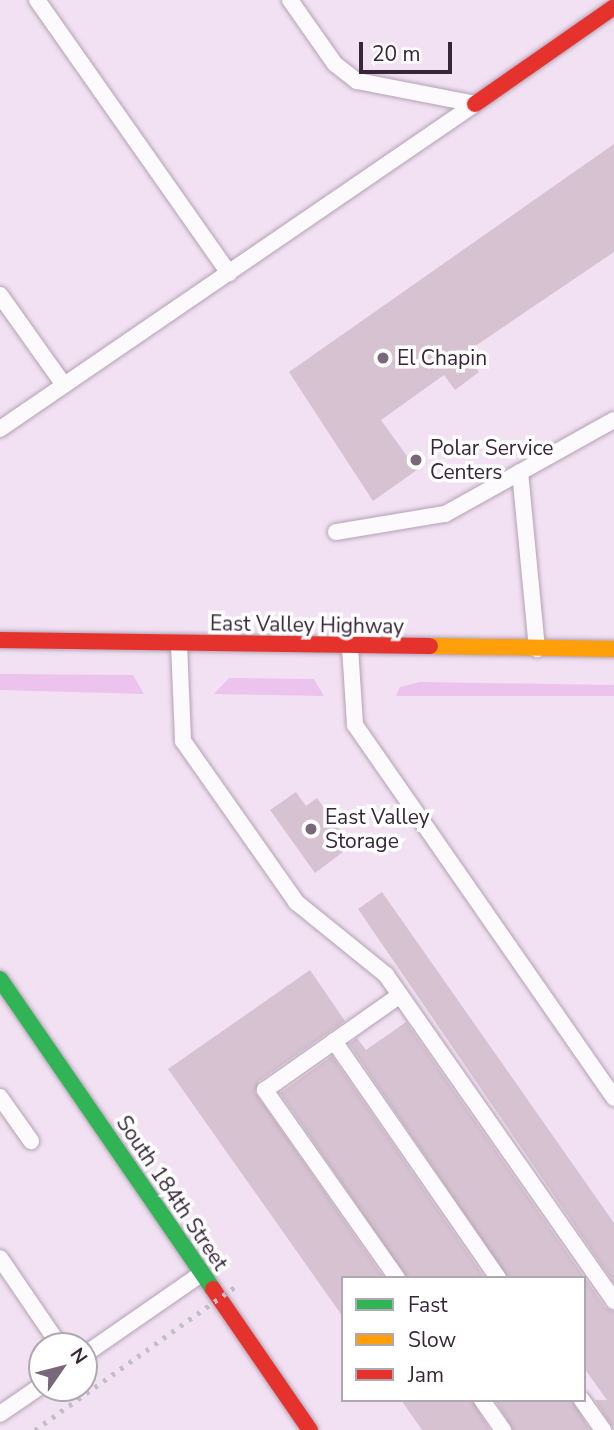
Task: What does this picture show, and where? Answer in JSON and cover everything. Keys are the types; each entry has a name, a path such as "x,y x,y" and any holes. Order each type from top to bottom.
{"street":[{"path":"475,104 614,7"},
{"name":"East Valley Highway","path":"0,640 349,648 614,649"},
{"name":"South 184th Street","path":"0,979 310,1430"}],"lane":[{"path":"37,0 229,273"},
{"path":"290,0 335,64 357,81 475,104"},
{"path":"0,429 475,104"},
{"path":"0,295 64,386"},
{"path":"336,532 445,514 614,420"},
{"path":"520,472 537,649"},
{"path":"178,644 183,741 296,902 374,961 614,1301"},
{"path":"349,648 355,725 614,1098"},
{"path":"396,1276 265,1090 400,995"},
{"path":"334,1041 497,1276"},
{"path":"0,1097 31,1142"},
{"path":"0,1258 50,1332"},
{"path":"98,1346 201,1274"},
{"path":"0,1414 28,1395"},
{"path":"483,1402 503,1430"},
{"path":"583,1402 603,1430"}],"shaded area":[{"path":"0,674 133,675 144,694 0,690"},
{"path":"229,678 314,679 324,696 214,694"},
{"path":"420,682 614,685 614,696 396,696 400,687"}],"building":[{"path":"614,144 614,252 465,353 479,372 455,390 444,375 381,420 417,470 373,501 289,372"},
{"name":"East Valley Storage","path":"296,792 306,806 317,798 351,846 315,873 270,810"},
{"path":"382,892 614,1223 614,1283 358,909"},
{"path":"310,970 345,1021 259,1081 255,1092 383,1276 341,1276 341,1314 168,1069"},
{"path":"406,1022 583,1276 507,1276 349,1044 357,1038 366,1050"},
{"path":"332,1056 484,1276 406,1276 280,1093"},
{"path":"586,1280 605,1307 614,1311 614,1430 595,1400 607,1400 586,1371"},
{"path":"402,1402 473,1402 490,1430 422,1430"},
{"path":"496,1402 573,1402 590,1430 513,1430"}],"railway":[{"path":"35,1430 236,1286"}],"traffic: fast":[{"path":"0,979 213,1289"}],"traffic: slow":[{"path":"430,646 614,649"}],"traffic: jam":[{"path":"475,104 614,7"},
{"path":"0,640 430,646"},
{"path":"213,1289 310,1430"}],"place":[{"name":"El Chapin","path":"383,358"},
{"name":"Polar Service Centers","path":"416,460"},
{"name":"East Valley Storage","path":"311,829"}]}
